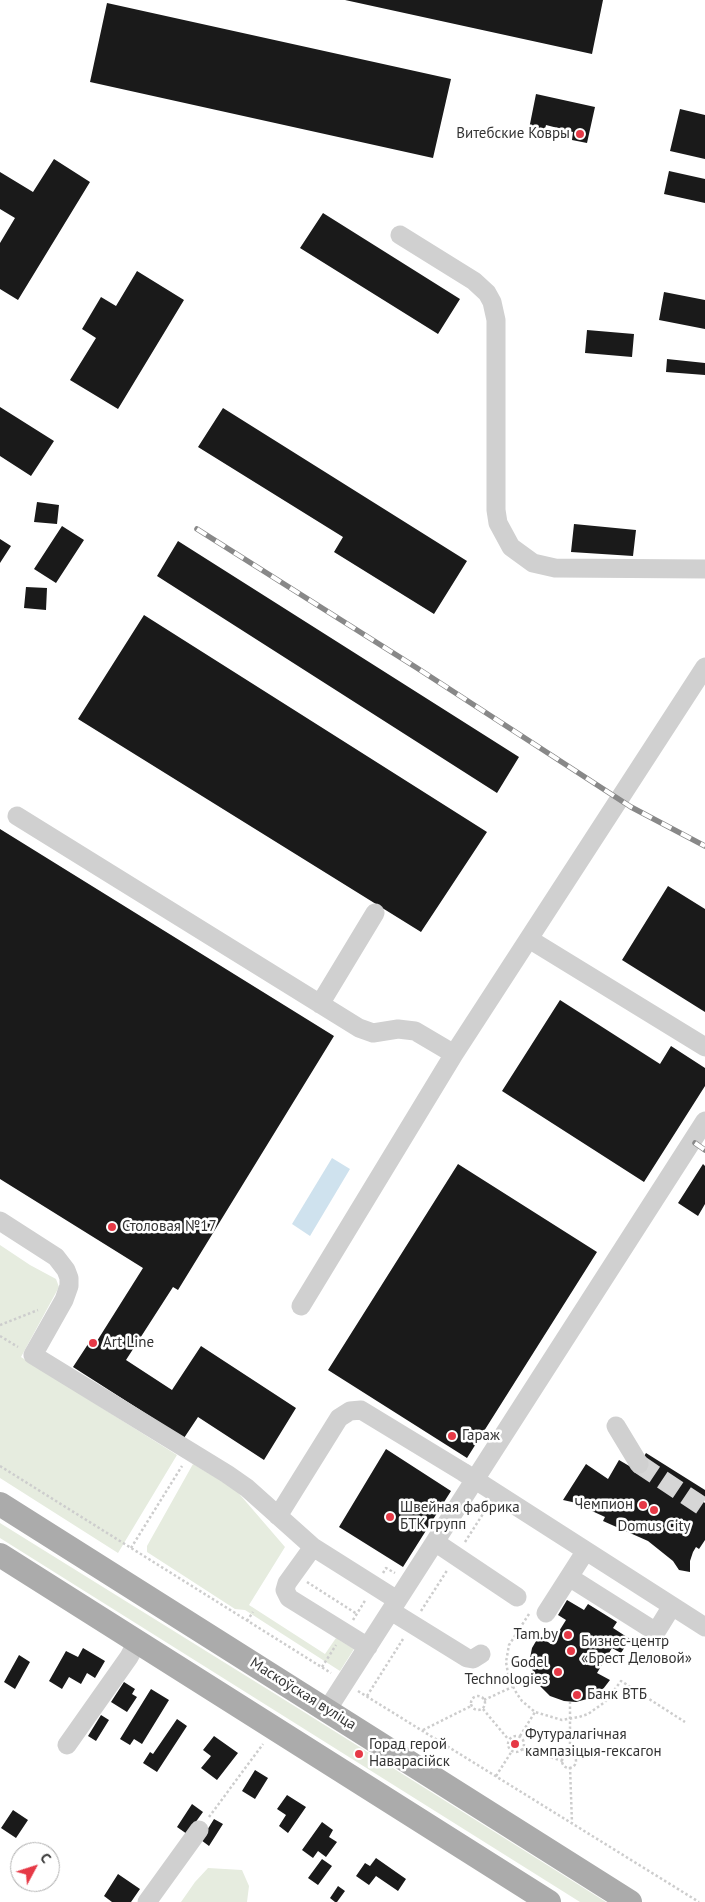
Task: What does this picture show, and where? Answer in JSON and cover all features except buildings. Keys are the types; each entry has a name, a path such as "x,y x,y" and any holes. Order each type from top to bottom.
{"main road":[{"name":"Маскоўская вуліца","path":"0,1504 630,1902"},
{"path":"0,1555 549,1902"}],"lane":[{"path":"400,235 474,281 487,293 492,302 496,320 496,510 498,523 511,547 533,563 555,568 705,569"},
{"path":"301,1306 454,1054 705,667"},
{"path":"17,816 366,1031 382,1033 398,1029 415,1031 454,1054"},
{"path":"320,1004 375,913"},
{"path":"529,939 705,1047"},
{"path":"328,1710 705,1121"},
{"path":"0,1221 49,1251 62,1262 69,1278 69,1286 64,1300 33,1355 227,1474 313,1547 374,1586 413,1624 467,1658 473,1659 481,1654"},
{"path":"278,1516 340,1418 350,1411 361,1410 705,1627"},
{"path":"616,1426 639,1464"},
{"path":"435,1542 517,1597"},
{"path":"313,1547 286,1586 285,1590 289,1598 368,1647"},
{"path":"546,1613 585,1552"},
{"path":"569,1577 656,1632 672,1606"},
{"path":"67,1745 129,1657 137,1642"},
{"path":"147,1902 199,1830"}],"path":[{"path":"0,1325 64,1300"},
{"path":"0,1336 33,1355"},
{"path":"131,1548 183,1464"},
{"path":"0,1466 699,1902"},
{"path":"367,1696 495,1494"},
{"path":"322,1667 386,1568 398,1575"},
{"path":"294,1574 357,1614"},
{"path":"546,1613 533,1607 509,1645 506,1662 512,1686 522,1701 535,1712 552,1718 569,1719 588,1714 605,1702 621,1682 685,1722"},
{"path":"247,1621 253,1612"},
{"path":"484,1700 534,1677"},
{"path":"471,1706 471,1699 481,1696 485,1705 483,1709"},
{"path":"570,1702 570,1754 575,1758 576,1762 574,1766 570,1767"},
{"path":"422,1730 471,1706"},
{"path":"471,1706 476,1710 483,1709"},
{"path":"483,1709 508,1740 507,1745 512,1751 518,1752 522,1749 563,1760 566,1766 570,1767"},
{"path":"520,1736 535,1712"},
{"path":"508,1740 515,1735 520,1736 524,1740 522,1749"},
{"path":"199,1830 263,1744"},
{"path":"496,1776 512,1751"},
{"path":"563,1760 564,1756 570,1754"},
{"path":"570,1767 572,1823"}],"shaded area":[{"path":"0,1245 30,1265 56,1279 59,1287 21,1357 177,1455 118,1553 0,1478"},
{"path":"193,1464 235,1489 285,1547 249,1605 325,1654 336,1638 354,1649 340,1671 245,1610 235,1609 147,1552 147,1546"},
{"path":"0,1523 606,1902 580,1902 0,1538"},
{"path":"208,1868 242,1870 249,1886 247,1902 181,1902"}],"water":[{"path":"332,1158 350,1169 310,1236 292,1224"}],"tunnel":[{"path":"639,1464 705,1508"}],"railway":[{"path":"197,529 417,668 631,807 705,846"},
{"path":"695,1143 705,1150"}],"place":[{"name":"Витебские Ковры","path":"580,134"},
{"name":"Столовая №17","path":"112,1227"},
{"name":"Art Line","path":"93,1343"},
{"name":"Гараж","path":"452,1436"},
{"name":"Чемпион","path":"643,1505"},
{"name":"Domus City","path":"654,1510"},
{"name":"Швейная фабрика БТК групп","path":"390,1517"},
{"name":"Tam.by","path":"568,1635"},
{"name":"Бизнес-центр «Брест Деловой»","path":"571,1651"},
{"name":"Godel Technologies","path":"558,1672"},
{"name":"Банк ВТБ","path":"577,1695"},
{"name":"Футуралагічная кампазіцыя-гексагон","path":"515,1744"},
{"name":"Горад герой Наварасійск","path":"359,1754"}]}
